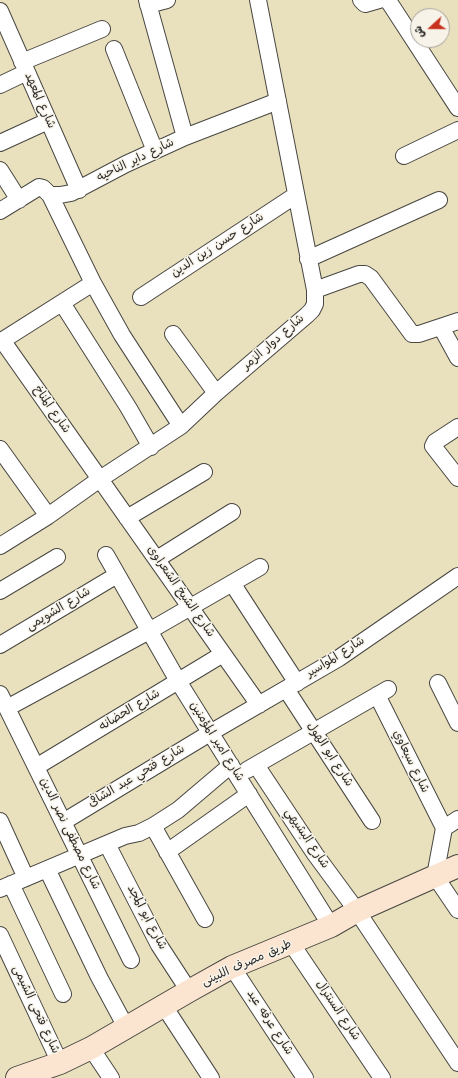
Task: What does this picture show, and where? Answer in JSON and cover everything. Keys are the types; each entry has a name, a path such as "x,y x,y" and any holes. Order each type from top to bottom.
{"street":[{"path":"167,0 147,3 185,137"},
{"name":"شارع دوار الزمر","path":"0,546 48,516 100,479 181,426 216,393 312,310 315,304 315,290 258,0"},
{"path":"362,1 367,3 379,0"},
{"path":"386,0 389,2 458,108"},
{"name":"شارع المعهد","path":"0,11 4,31 24,67 78,190"},
{"path":"0,85 24,67 102,29"},
{"path":"114,49 155,151"},
{"name":"شارع داير الناحيه","path":"0,211 41,187 50,195 64,195 78,190 120,167 185,137 278,101"},
{"path":"0,143 48,121"},
{"path":"404,156 458,130"},
{"path":"0,170 19,200"},
{"path":"50,195 93,283 122,336 181,426"},
{"name":"شارع حسن زين الدين","path":"141,297 296,195"},
{"path":"308,258 438,200"},
{"path":"315,290 358,274 365,274 371,278 412,334 416,335 458,321"},
{"path":"1,341 93,283"},
{"path":"62,303 128,407 151,447"},
{"path":"441,327 458,358"},
{"path":"173,334 216,393"},
{"name":"شارع المناخ","path":"1,341 100,479"},
{"path":"458,427 435,442 433,446 458,478"},
{"path":"0,449 48,516"},
{"path":"127,518 204,472"},
{"name":"شارع الشيخ الشعراوى","path":"100,479 259,705"},
{"path":"157,559 232,512"},
{"name":"شارع امير المؤمنين","path":"106,555 178,681 331,926"},
{"path":"0,591 57,557"},
{"path":"7,708 149,631 260,567"},
{"name":"شارع الشويمى","path":"0,645 117,575"},
{"name":"شارع المواسير","path":"210,733 359,645 458,576"},
{"name":"شارع ابو الهول","path":"232,583 291,686 314,732 372,821"},
{"name":"شارع الحضانه","path":"36,767 223,654"},
{"path":"438,683 458,723"},
{"name":"شارع سبعاوي","path":"314,732 383,692 444,828"},
{"name":"شارع مصطفى نصر الدين","path":"0,694 131,960"},
{"path":"63,994 6,886 125,836 139,833 153,826 234,771 256,765 314,732"},
{"name":"شارع فتحي عبد الشافى","path":"63,822 210,733"},
{"name":"شارع البشيهي","path":"256,765 315,854 358,911 458,1063"},
{"path":"167,852 248,794"},
{"path":"458,819 444,828 435,876 458,910"},
{"path":"0,821 26,878"},
{"path":"153,826 205,919"},
{"name":"شارع ابو المجد","path":"107,844 159,945 189,991"},
{"name":"طريق مصرف اللبينى","path":"31,1076 91,1048 127,1029 232,967 291,944 331,926 358,911 458,866"},
{"path":"47,869 99,977 127,1029"},
{"name":"شارع فتحى الشيمى","path":"0,935 60,1063"},
{"name":"شارع السنترال","path":"291,944 382,1078"},
{"name":"شارع عرفه عيد","path":"232,967 305,1078"},
{"path":"164,1006 211,1078"},
{"path":"91,1048 111,1078"}]}
